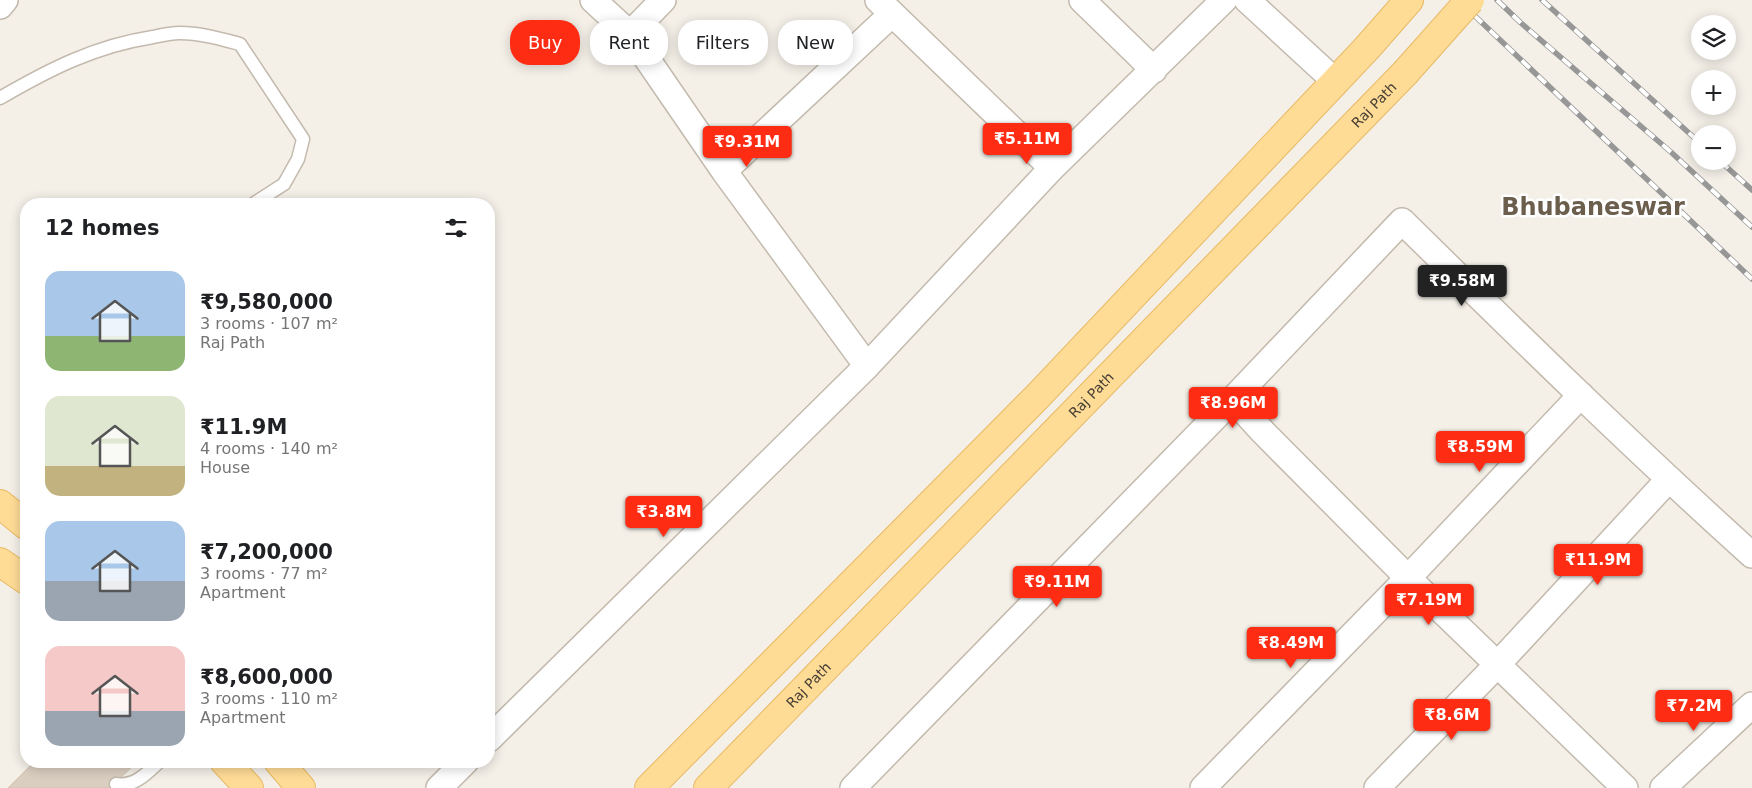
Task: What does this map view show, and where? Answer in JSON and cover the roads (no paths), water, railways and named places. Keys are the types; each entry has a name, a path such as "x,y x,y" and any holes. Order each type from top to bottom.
{"main road":[{"path":"649,788 1037,397 1336,82 1409,0"},
{"name":"Raj Path","path":"708,788 1405,73 1470,0"},
{"path":"0,504 20,520"},
{"path":"0,562 20,576"},
{"path":"229,768 243,786"},
{"path":"284,768 301,788"}],"street":[{"path":"0,6 5,0"},
{"path":"593,0 615,20"},
{"path":"644,20 663,0"},
{"path":"1082,0 1154,70"},
{"path":"495,733 867,366 1052,168 1224,0"},
{"path":"1247,0 1336,82"},
{"path":"724,171 885,7 1052,168"},
{"path":"651,65 724,171 867,366"},
{"path":"853,788 1233,399 1402,220 1581,396 1668,479 1752,555"},
{"path":"1203,788 1408,578 1581,396"},
{"path":"1233,399 1263,432 1408,578 1625,788"},
{"path":"1378,788 1497,665 1668,479"},
{"path":"1663,788 1752,705"},
{"path":"439,788 459,768"}],"lane":[{"path":"0,98 36,78 93,51 131,40 179,33 212,37 240,44 303,139 298,158 284,184 262,198"},
{"path":"116,784 128,784 136,781 152,768"}],"railway":[{"path":"1458,0 1752,279"},
{"path":"1497,0 1521,23 1672,153 1752,227"},
{"path":"1542,0 1691,135"},
{"path":"1730,170 1752,190"}],"district":[{"name":"Bhubaneswar","path":"1593,207"}]}
